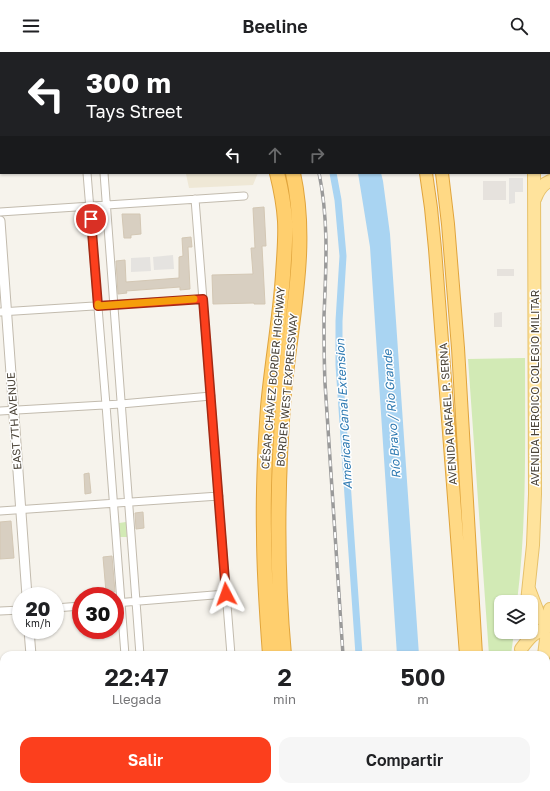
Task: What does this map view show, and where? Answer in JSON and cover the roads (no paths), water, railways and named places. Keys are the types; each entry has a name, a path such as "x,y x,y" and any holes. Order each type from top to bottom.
{"highway":[{"name":"CÉSAR CHÁVEZ BORDER HIGHWAY","path":"270,651 265,574 264,478 268,406 285,254 285,221 277,174"},
{"name":"BORDER WEST EXPRESSWAY","path":"284,651 280,591 278,491 284,392 294,314 299,254 299,222 293,174"},
{"name":"AVENIDA RAFAEL P. SERNA","path":"426,174 435,249 466,651"},
{"name":"AVENIDA RAFAEL P. SERNA","path":"442,174 448,224 458,348 476,651"},
{"path":"468,512 475,540 484,651"}],"main road":[{"name":"AVENIDA HEROICO COLEGIO MILITAR","path":"527,595 533,545 535,494 534,174"},
{"path":"534,203 538,191 542,185 550,181"},
{"path":"528,586 539,615 548,627"},
{"path":"545,651 550,609"},
{"path":"522,651 532,636 548,627"},
{"path":"521,651 522,639"}],"street":[{"path":"87,174 106,404 117,587"},
{"path":"104,174 140,651"},
{"path":"0,212 244,196"},
{"path":"195,199 231,651"},
{"name":"EAST 7TH AVENUE","path":"0,221 3,312 13,410 26,587"},
{"path":"3,312 203,299"},
{"path":"0,411 121,404 211,396"},
{"path":"0,511 219,496"},
{"path":"124,602 226,594"},
{"path":"0,611 12,610"},
{"path":"30,639 31,651"},
{"path":"123,639 124,651"}],"water":[{"name":"Río Bravo / Rio Grande","path":"358,174 381,174 390,234 419,651 397,651 370,247"}],"waterway":[{"name":"American Canal Extension","path":"333,174 338,200 343,256 339,321 339,365 359,651"}],"railway":[{"path":"319,174 326,227 324,316 325,383 343,651"}]}
